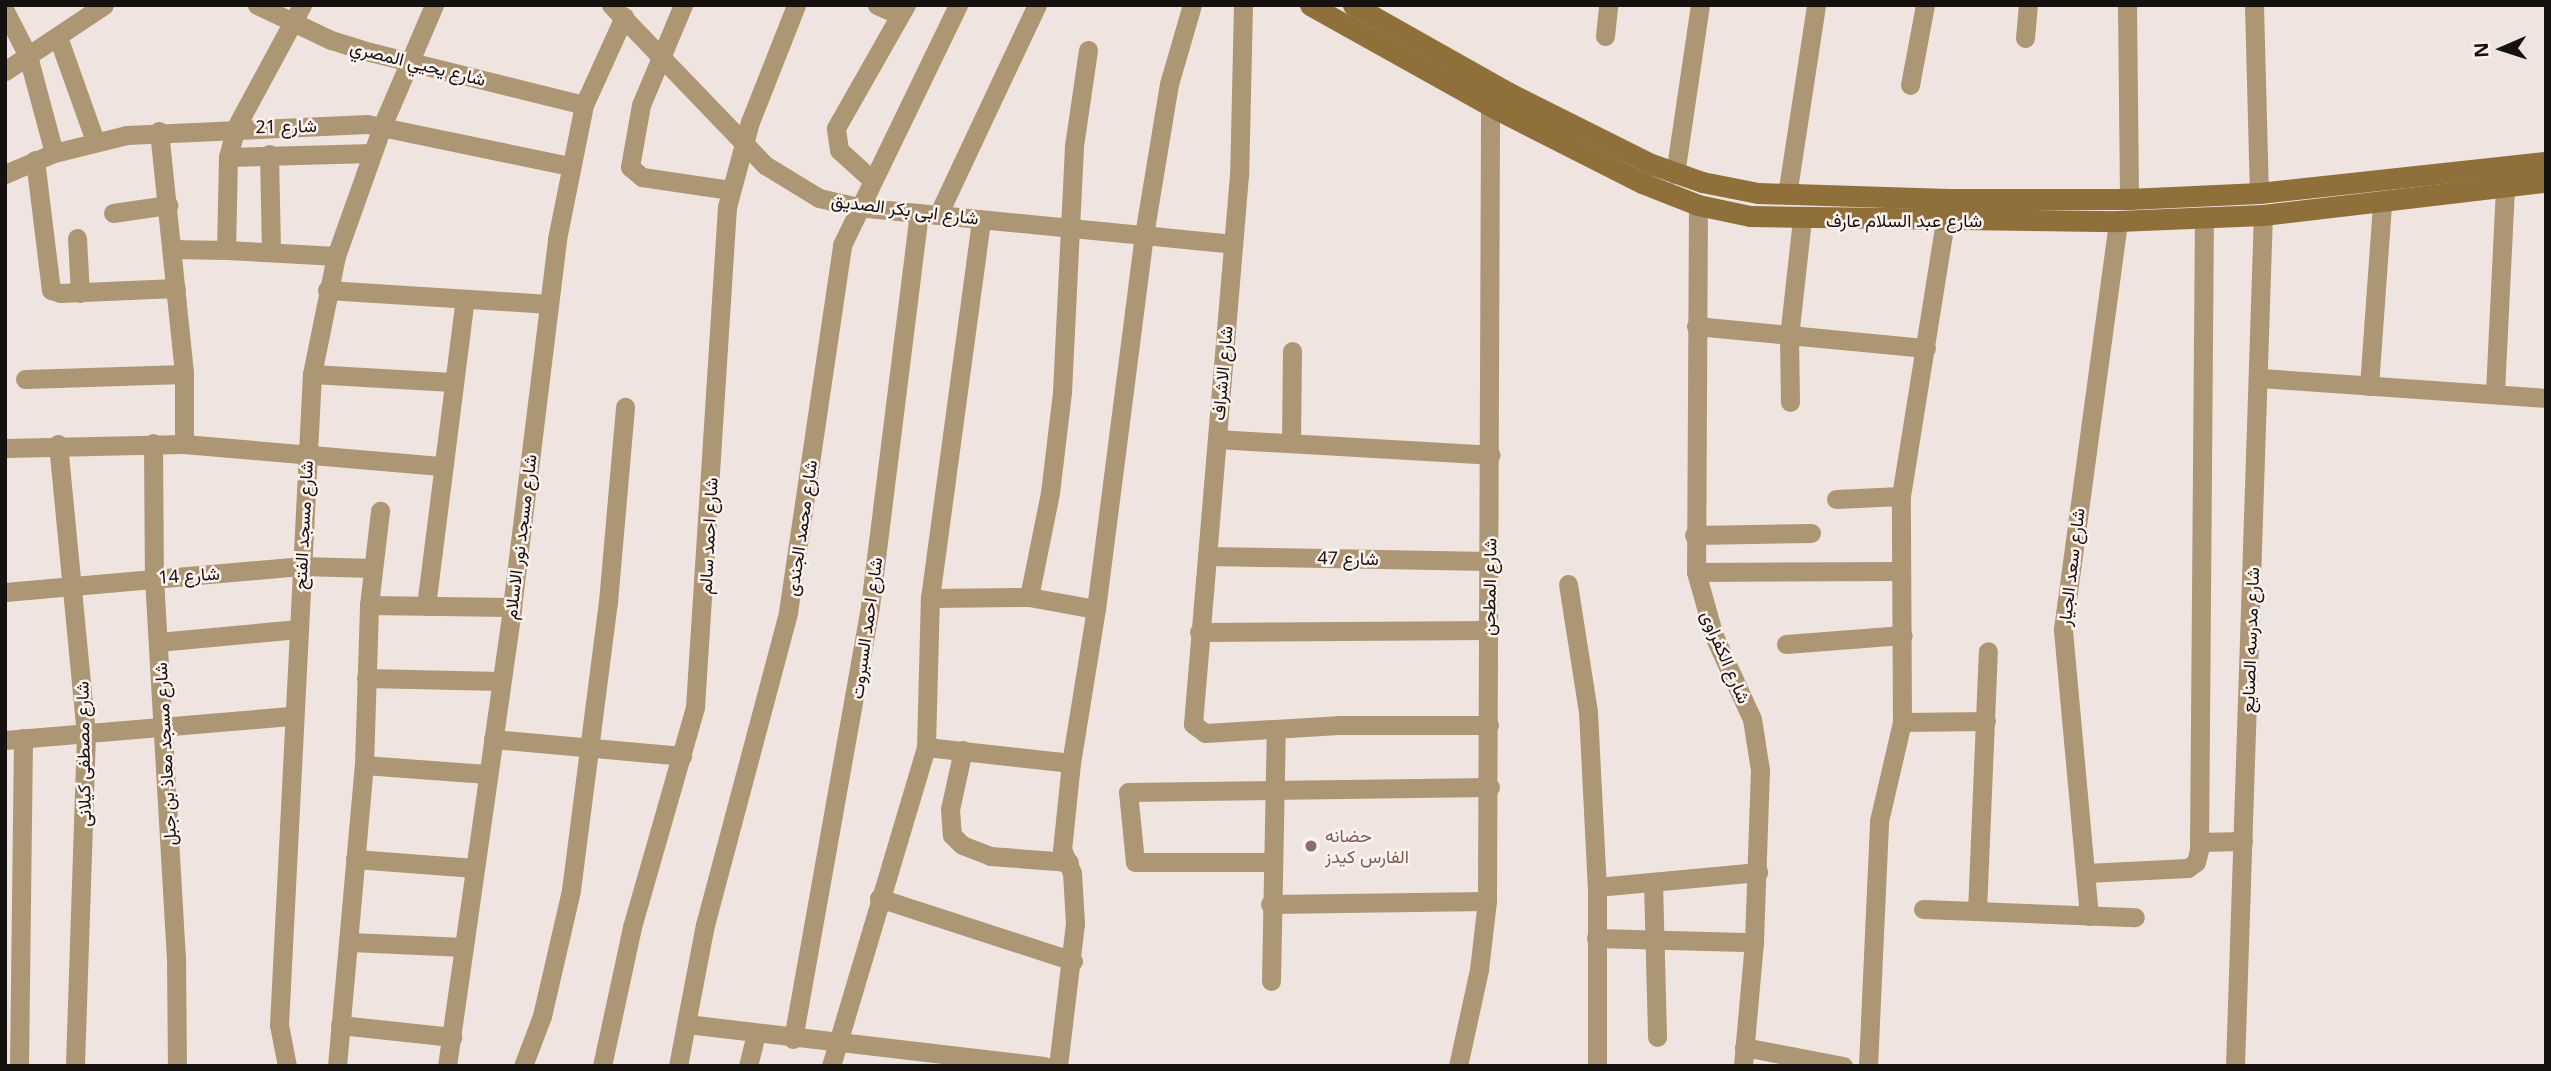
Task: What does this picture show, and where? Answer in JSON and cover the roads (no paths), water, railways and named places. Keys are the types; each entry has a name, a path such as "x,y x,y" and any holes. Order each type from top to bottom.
{"street":[{"path":"5,71 104,5"},
{"name":"شارع يحيي المصري","path":"257,5 292,24 370,52 584,105"},
{"path":"226,250 228,157 236,127 302,5"},
{"name":"شارع مسجد الفتح","path":"286,1066 279,1025 312,374 336,256 383,124 434,5"},
{"path":"683,5 664,56 641,105 630,167 642,177 730,190"},
{"name":"شارع احمد سالم","path":"602,1066 632,927 695,707 701,657 722,245 730,190 744,142 796,5"},
{"path":"870,179 839,150 836,128 902,10 877,5"},
{"name":"شارع محمد الجندى","path":"678,1066 705,925 788,612 837,269 857,206 958,5"},
{"name":"شارع احمد السبروت","path":"793,1039 870,606 929,214 1025,39 1037,5"},
{"path":"1058,1066 1073,961 1074,885 1061,840 1096,609 1144,235 1170,84 1192,5"},
{"name":"شارع الاشراف","path":"1243,5 1243,106 1233,244 1191,715 1198,730 1205,733 1276,729"},
{"name":"شارع عبد السلام عارف","path":"1310,5 1500,103 1642,183 1698,205 1750,216 1802,220 2118,221 2263,215 2382,204 2546,182"},
{"name":"شارع عبد السلام عارف","path":"1353,5 1500,103 1675,174 1730,189 1787,195 2129,199 2259,193 2546,162"},
{"path":"1605,36 1608,5"},
{"path":"1675,174 1699,5"},
{"path":"1787,195 1816,5"},
{"path":"1910,85 1925,5"},
{"path":"2025,38 2028,5"},
{"path":"2127,5 2129,199"},
{"path":"2254,5 2259,193"},
{"path":"5,11 28,56 54,153"},
{"name":"شارع ابى بكر الصديق","path":"617,11 664,56 744,142 790,184 819,198 857,206 1233,244"},
{"name":"شارع مسجد نور الاسلام","path":"447,1066 512,607 549,304 570,166 584,105 617,11"},
{"path":"58,37 95,141"},
{"path":"1029,597 1049,493 1062,392 1074,146 1088,50"},
{"name":"شارع المطحن","path":"1458,1066 1478,979 1487,901 1490,788 1489,561 1500,103"},
{"name":"شارع 21","path":"5,174 54,153 95,141 159,131 383,124 570,166"},
{"path":"159,131 184,374 184,444"},
{"path":"228,157 372,153"},
{"path":"269,154 271,252"},
{"path":"35,160 48,286 55,292 80,293 176,288"},
{"path":"2495,392 2505,188"},
{"path":"2369,386 2382,204"},
{"path":"113,213 168,205"},
{"name":"شارع الكفراوى","path":"1698,205 1694,535 1696,572 1714,636 1744,696 1758,744 1758,872 1744,1057"},
{"name":"شارع مدرسه الصنايع","path":"2235,1066 2260,378 2263,215"},
{"path":"2086,873 2188,868 2196,862 2199,842 2204,217"},
{"path":"831,1066 926,747 930,598 981,219"},
{"path":"1790,402 1789,337 1802,220"},
{"path":"1868,1066 1879,821 1902,722 1903,635 1899,571 1901,496 1945,221"},
{"name":"شارع سعد الجيار","path":"2090,916 2063,629 2118,221"},
{"path":"77,237 80,293"},
{"path":"173,249 336,256"},
{"path":"327,290 549,304"},
{"path":"426,606 452,382 465,299"},
{"path":"1696,326 1926,348"},
{"path":"1291,443 1292,351"},
{"path":"25,379 184,374"},
{"path":"312,374 452,382"},
{"path":"2260,378 2495,392 2546,398"},
{"path":"523,1066 542,1016 571,890 591,744 625,407"},
{"path":"1217,439 1491,455"},
{"name":"شارع مسجد معاذ بن جبل","path":"153,443 154,578 164,727 177,1066"},
{"path":"5,448 58,444 184,444 307,451 443,466"},
{"name":"شارع مصطفى كيلانى","path":"58,444 75,583 86,733 75,1066"},
{"path":"1836,499 1901,496"},
{"path":"337,1066 364,765 369,605 380,511"},
{"path":"1694,535 1811,533"},
{"name":"شارع 47","path":"1207,556 1489,561"},
{"name":"شارع 14","path":"5,592 75,583 301,566 373,568"},
{"path":"1696,572 1899,571"},
{"path":"1568,584 1588,712 1597,887 1597,1066"},
{"path":"930,598 1029,597 1096,609"},
{"path":"369,605 512,607"},
{"path":"158,642 298,629"},
{"path":"1199,632 1488,630"},
{"path":"1786,644 1903,635"},
{"path":"1977,911 1988,651"},
{"path":"366,678 501,681"},
{"path":"19,1066 14,739 293,716"},
{"path":"1902,722 1986,721"},
{"path":"1271,981 1270,904 1276,729 1489,725"},
{"path":"492,739 591,744 682,756"},
{"path":"926,747 1071,763"},
{"path":"962,750 950,809 952,835 962,845 990,856 1069,862"},
{"path":"364,765 487,774"},
{"path":"1273,862 1135,862 1128,794 1131,790 1273,792 1490,788"},
{"path":"2199,842 2242,841"},
{"path":"355,859 475,868"},
{"path":"1597,887 1758,872"},
{"path":"1653,882 1657,1037"},
{"path":"879,898 1073,961"},
{"path":"1270,904 1487,901"},
{"path":"1923,909 2135,917"},
{"path":"1596,938 1754,942"},
{"path":"350,942 464,947"},
{"path":"340,1024 452,1037"},
{"path":"687,1024 837,1045 1044,1066"},
{"path":"748,1066 756,1034"},
{"path":"1744,1057 1843,1066"}],"place":[{"name":"حضانه الفارس كيدز","path":"1311,846"}]}
